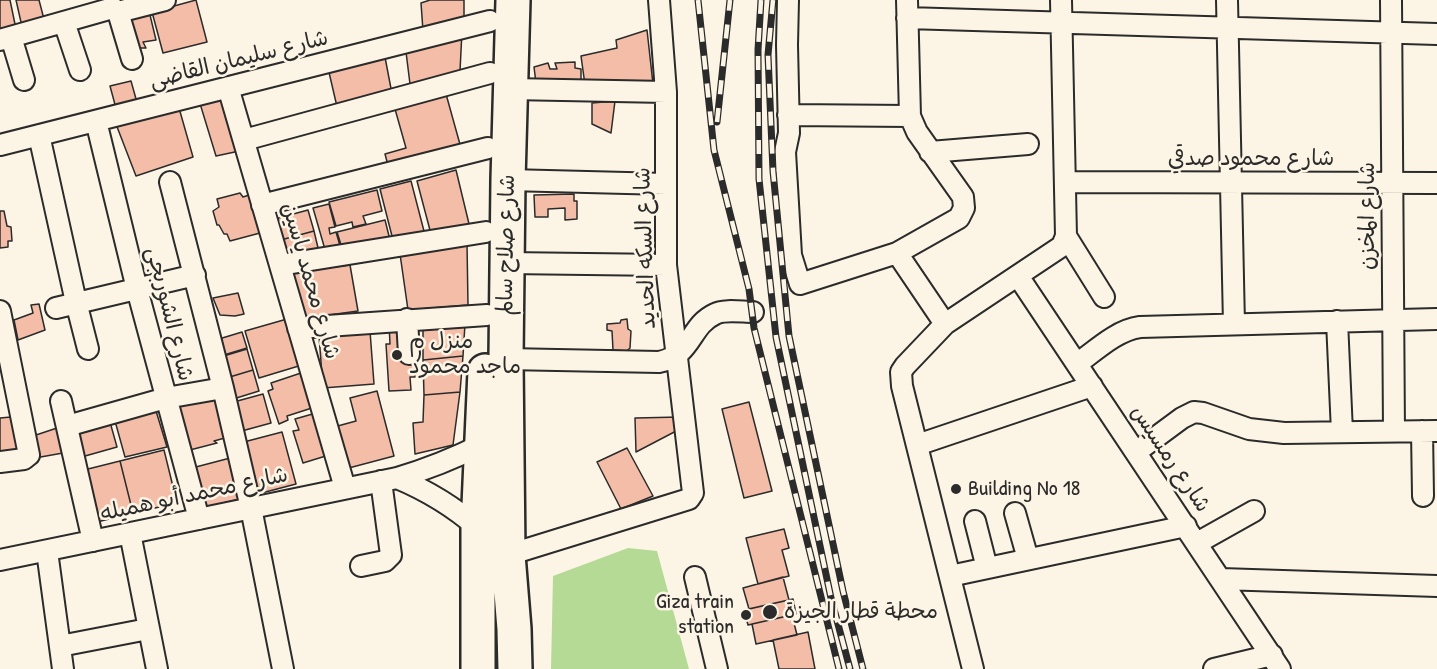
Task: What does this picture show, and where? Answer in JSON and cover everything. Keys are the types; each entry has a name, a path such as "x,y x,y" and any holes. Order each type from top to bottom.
{"highway":[{"name":"شارع صلاح سالم","path":"498,7 508,180 506,359 508,555 515,669"},
{"name":"شارع صلاح سالم","path":"483,660 478,528 487,315 488,148 501,81"}],"street":[{"path":"24,80 6,38 114,7 165,0"},
{"name":"شارع السكه الحديد","path":"508,555 688,498 693,493 666,265 666,92 659,0"},
{"path":"788,0 788,124 794,147 796,196 804,252 800,284 897,253 955,222 963,214 963,197 930,152 910,116 907,9 1062,22 1437,34"},
{"path":"974,669 902,386 901,372 904,366 945,324 1062,246 1065,236 1065,182 1061,0"},
{"path":"1227,0 1234,324"},
{"name":"شارع المخزن","path":"1390,0 1394,431"},
{"path":"114,7 132,59"},
{"name":"شارع سليمان القاضى","path":"0,145 228,87 498,7"},
{"path":"64,22 80,70"},
{"path":"244,140 501,81 666,92"},
{"name":"شارع محمد ياسين","path":"228,87 345,488"},
{"path":"788,124 910,116"},
{"name":"شارع الشوربجى","path":"96,121 137,289 199,519"},
{"path":"39,135 88,349"},
{"path":"930,152 1028,144"},
{"path":"262,205 488,148"},
{"path":"508,180 666,184"},
{"path":"170,182 223,387 251,508 283,669"},
{"name":"شارع محمود صدقي","path":"1065,182 1437,183"},
{"path":"280,265 486,232"},
{"path":"1065,236 1104,297"},
{"path":"897,253 945,324"},
{"path":"507,263 666,265"},
{"path":"56,308 195,275"},
{"name":"شارع رمسيس","path":"1018,276 1276,662"},
{"path":"0,311 29,455 24,459 0,462"},
{"path":"506,359 659,362 676,356 686,348 698,329 716,313 753,312"},
{"path":"298,328 487,315"},
{"path":"407,319 409,354"},
{"path":"1077,364 1130,328 1437,319"},
{"path":"1337,321 1342,432"},
{"path":"917,445 1092,386"},
{"path":"67,426 166,398 223,387"},
{"path":"61,401 93,541"},
{"path":"1136,452 1182,418 1194,412 1250,429 1267,431 1430,431 1423,496"},
{"name":"شارع محمد أبو هميله","path":"0,560 389,479 427,469 483,444"},
{"path":"361,566 386,561 391,555 389,479 427,490 454,507 478,528"},
{"path":"1197,543 1254,511"},
{"path":"1015,513 1028,559"},
{"path":"975,521 987,568"},
{"path":"950,576 1186,526"},
{"path":"130,533 158,669"},
{"path":"47,551 63,669"},
{"path":"695,577 717,669"},
{"path":"1221,579 1437,586"},
{"path":"60,646 148,629"},
{"path":"1214,669 1276,662"}],"green space":[{"path":"628,548 657,551 689,669 551,669 553,576"}],"building":[{"path":"0,0 10,0 16,29 0,30"},
{"path":"16,0 39,0 45,23 23,31"},
{"path":"196,0 207,42 163,53 152,12"},
{"path":"430,0 464,0 464,20 423,31 421,3"},
{"path":"150,15 156,40 143,42 146,48 136,48 127,20"},
{"path":"647,30 653,84 585,85 581,56 617,48 616,40"},
{"path":"462,31 460,71 411,92 405,44"},
{"path":"384,52 393,99 338,111 328,68"},
{"path":"575,62 575,68 581,69 581,80 576,84 536,83 534,67 548,63 550,69 557,69 555,63"},
{"path":"131,81 138,106 117,112 110,86"},
{"path":"226,89 244,150 216,156 198,97"},
{"path":"446,94 461,148 389,169 385,154 406,148 395,109"},
{"path":"177,101 193,157 136,176 114,119"},
{"path":"615,101 611,133 592,124 592,103"},
{"path":"456,170 470,228 431,234 417,181"},
{"path":"411,181 425,235 393,240 380,189"},
{"path":"377,190 382,211 363,216 366,224 353,227 352,222 336,226 329,202"},
{"path":"240,193 243,197 252,194 260,233 230,241 227,234 224,234 217,225 213,211 219,207 217,199"},
{"path":"574,194 574,201 577,201 577,219 565,220 565,208 548,209 548,217 535,217 534,195"},
{"path":"329,204 335,227 329,228 330,234 336,232 341,249 326,253 313,208"},
{"path":"308,210 314,231 277,241 271,220"},
{"path":"0,211 4,211 7,226 11,227 12,241 8,241 8,247 0,248"},
{"path":"385,220 390,240 342,248 337,232"},
{"path":"314,231 319,252 283,261 277,241"},
{"path":"467,243 468,305 408,310 400,254"},
{"path":"350,265 358,311 300,319 288,273"},
{"path":"238,293 244,314 220,315 213,298"},
{"path":"39,304 45,330 18,340 14,320 33,313 31,305"},
{"path":"287,319 302,365 259,378 245,331"},
{"path":"627,319 628,329 631,331 630,348 627,351 613,350 612,331 607,330 607,324 620,323 621,320"},
{"name":"منزل م ماجد محمود","path":"389,324 401,324 414,360 415,377 410,377 411,390 389,391 386,344 390,344"},
{"path":"465,324 463,356 423,360 423,330"},
{"path":"370,331 374,384 323,388 319,336"},
{"path":"242,332 247,348 224,355 219,339"},
{"path":"247,349 253,370 223,379 217,358"},
{"path":"463,356 460,392 424,395 423,360"},
{"path":"253,370 259,391 230,400 223,379"},
{"path":"304,372 315,407 287,416 288,420 279,424 268,391 273,389 271,383"},
{"path":"220,391 232,436 214,441 217,443 186,451 173,404"},
{"path":"377,391 394,456 345,469 334,427 356,421 350,398"},
{"path":"460,392 453,445 415,454 413,423 423,422 424,395"},
{"path":"263,394 271,423 238,432 230,403"},
{"path":"749,402 772,491 744,498 722,409"},
{"path":"156,411 167,447 125,457 115,421"},
{"path":"316,413 329,455 303,463 293,431 299,430 295,419"},
{"path":"11,417 21,452 0,457 0,418"},
{"path":"680,417 680,429 636,452 635,418"},
{"path":"110,422 117,447 78,458 71,432"},
{"path":"60,427 63,453 35,458 30,437"},
{"path":"282,432 296,484 254,495 240,443"},
{"path":"627,448 653,496 621,509 597,462"},
{"path":"164,450 177,503 133,513 120,461"},
{"path":"234,457 244,498 202,508 192,468"},
{"path":"120,461 133,513 97,522 84,470"},
{"path":"784,529 789,548 782,550 789,576 758,584 746,538"},
{"path":"783,577 789,600 749,609 743,588"},
{"name":"محطة قطار الجيزة","path":"793,599 796,614 748,625 744,610"},
{"path":"792,615 797,635 756,644 752,624"},
{"path":"808,632 815,669 779,669 773,640"}],"railway":[{"path":"698,0 714,150 749,289 754,328 839,669"},
{"path":"717,122 730,0"},
{"path":"761,0 758,50 759,179 776,337 831,598 850,669"},
{"path":"773,0 768,55 773,171 789,336 843,591 863,669"}],"place":[{"name":"منزل م ماجد محمود","path":"397,355"},
{"name":"Building No 18","path":"956,489"},
{"name":"محطة قطار الجيزة","path":"770,612"},
{"name":"Giza train station","path":"746,615"}]}
